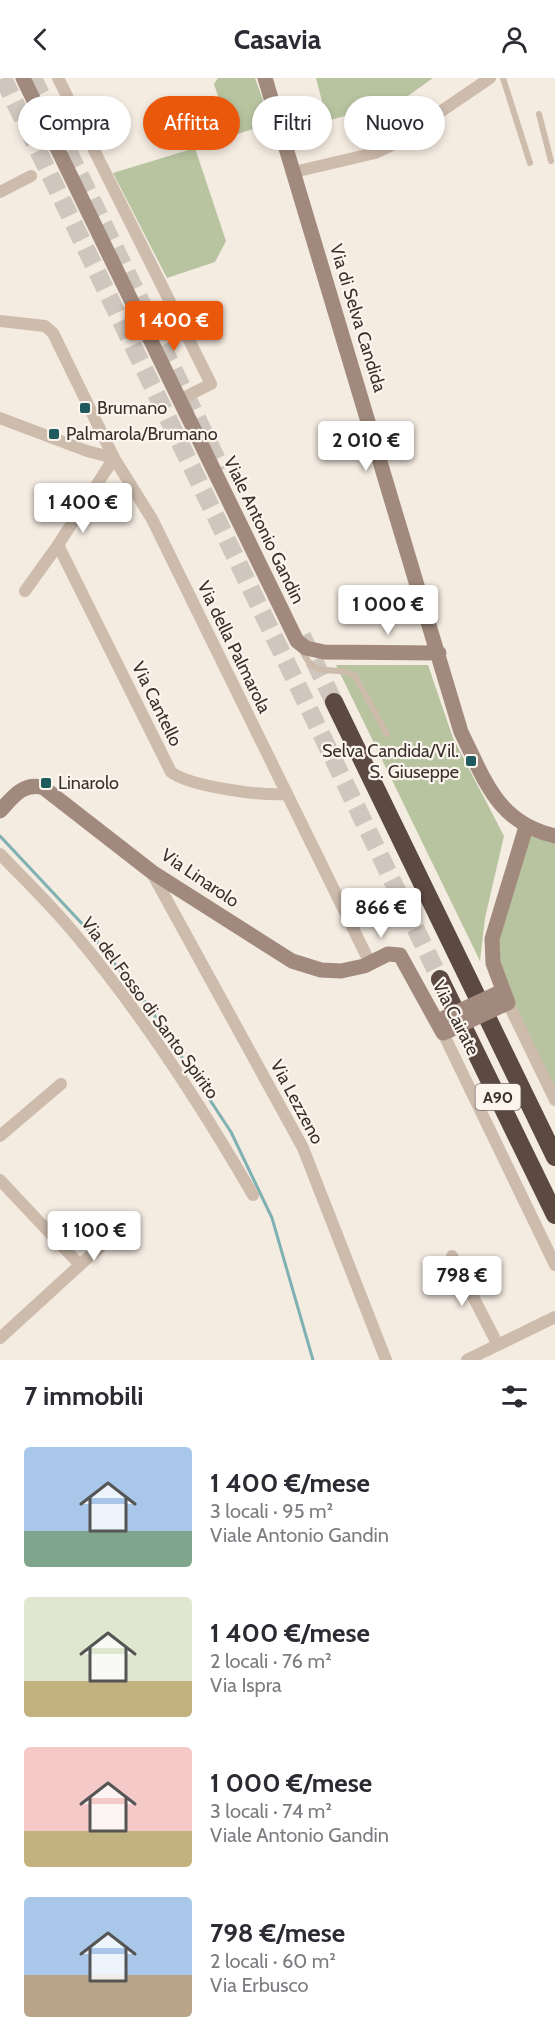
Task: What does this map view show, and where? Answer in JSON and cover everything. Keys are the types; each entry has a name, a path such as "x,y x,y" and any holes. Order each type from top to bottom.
{"highway":[{"name":"A90","path":"334,702 555,1157"},
{"name":"A90","path":"440,978 555,1215"}],"street":[{"name":"Viale Antonio Gandin","path":"24,78 299,644"},
{"path":"58,78 211,384 179,400"},
{"name":"Via di Selva Candida","path":"265,78 461,732 484,781 504,810 526,827"},
{"path":"294,172 382,150 490,78"},
{"path":"0,192 31,176"},
{"name":"Via della Palmarola","path":"0,321 50,329 114,458 152,519 370,963"},
{"path":"0,418 87,451 114,458 58,545 25,591"},
{"name":"Via Cantello","path":"58,545 171,772 183,778 253,794 287,794"},
{"path":"299,644 324,652 439,653"},
{"name":"Via Linarolo","path":"0,811 23,789 32,786 44,788 152,872 265,945 305,966 341,970 370,963 388,954 398,954"},
{"path":"555,836 526,827 492,939 492,958 503,998 555,1100"},
{"name":"Via del Fosso di Santo Spirito","path":"0,854 61,918 111,981 212,1125 253,1195"},
{"name":"Via Lezzeno","path":"152,872 303,1149 386,1360"},
{"name":"Via Cairate","path":"398,954 404,959 443,1026 555,1265"},
{"path":"443,1026 503,998"},
{"path":"0,1136 61,1084"},
{"path":"1,1184 80,1265"},
{"path":"0,1338 121,1228"},
{"path":"452,1256 498,1345"},
{"path":"467,1360 555,1317"}],"lane":[{"path":"503,78 530,163"},
{"path":"539,114 550,161"},
{"path":"299,644 310,666 355,676 387,734"}],"green space":[{"path":"218,78 255,78 261,96 252,96 252,129 240,133 240,96 218,96 214,84"},
{"path":"316,78 433,78 408,96 344,96 344,116 332,120 332,96 321,96"},
{"path":"188,150 196,150 226,241 215,262 167,278 113,173"},
{"path":"336,665 428,665 453,738 504,836 485,918 480,961"},
{"path":"527,835 555,842 555,1088 515,1006 498,956 499,930"}],"waterway":[{"path":"0,836 88,930 149,1007 231,1132 272,1218 313,1360"}],"tunnel":[{"path":"3,78 440,979"},
{"path":"33,78 222,470"},
{"path":"302,636 334,702"}],"place":[{"name":"Brumano","path":"85,408"},
{"name":"Palmarola/Brumano","path":"54,434"},
{"name":"Selva Candida/Vil. S. Giuseppe","path":"471,761"},
{"name":"Linarolo","path":"46,783"}]}
